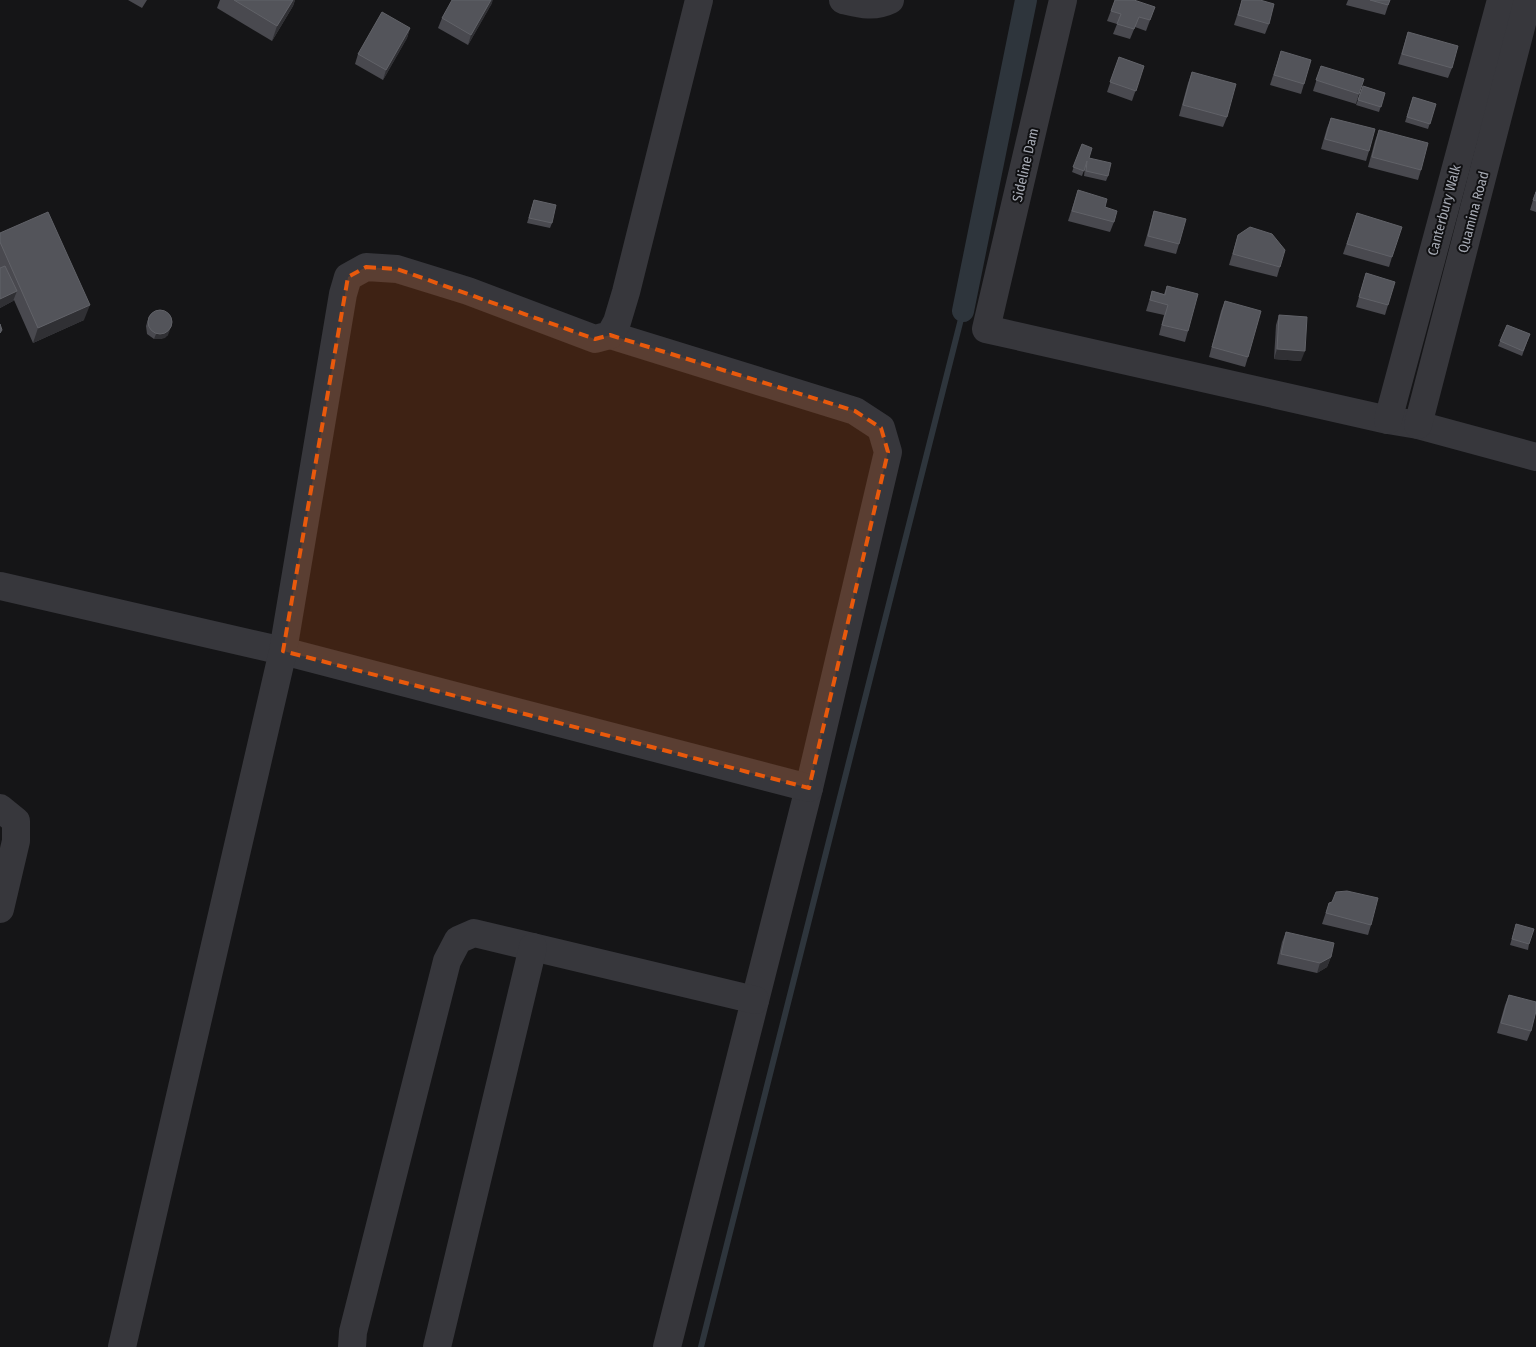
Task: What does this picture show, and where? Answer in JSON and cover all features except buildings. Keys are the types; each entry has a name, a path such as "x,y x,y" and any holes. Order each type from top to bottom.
{"street":[{"path":"610,335 617,322 628,283 700,0"},
{"path":"843,0 864,5 880,4 890,0"},
{"name":"Sideline Dam","path":"1063,0 999,332 1388,420"},
{"name":"Canterbury Walk","path":"1388,420 1501,0"},
{"name":"Quamina Road","path":"1418,425 1528,0"},
{"path":"122,1347 283,652 343,294 348,277 366,267 397,269 468,291 595,339 610,335 855,411 880,428 888,452 809,788 667,1347"},
{"path":"1388,420 1418,425 1536,457"},
{"path":"0,586 283,652 809,788"},
{"path":"0,808 16,821 16,841 0,909"},
{"path":"352,1347 353,1332 447,961 458,940 474,933 755,1000"},
{"path":"437,1347 533,947"}],"highlighted area":[{"path":"366,267 397,269 595,339 610,335 855,411 881,428 888,452 809,788 283,651 348,277"}],"waterway":[{"path":"963,311 1026,0"},
{"path":"701,1347 963,311"}]}
